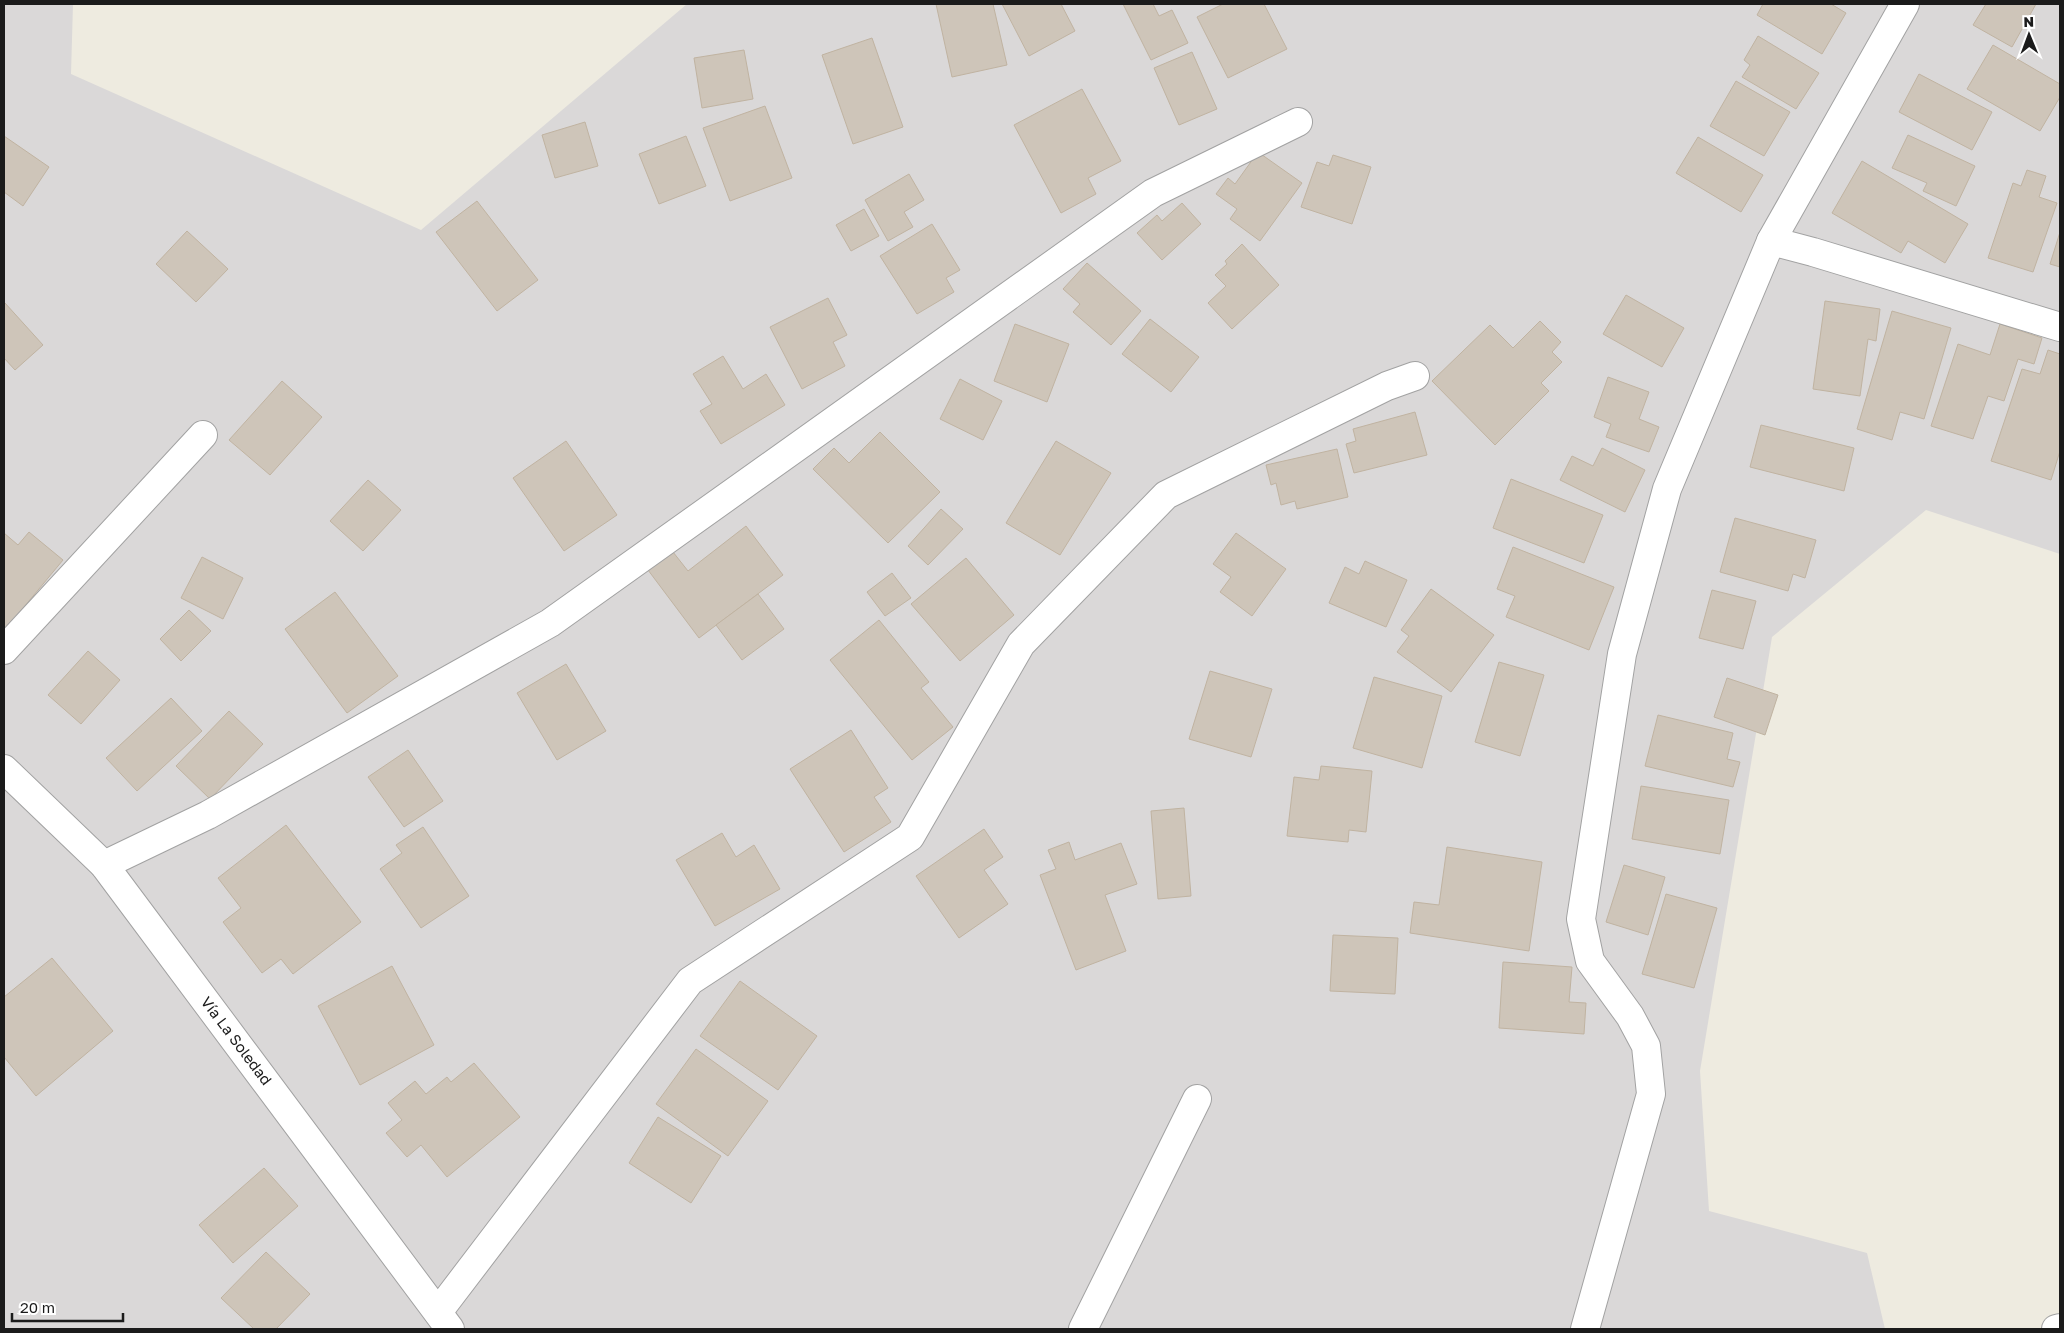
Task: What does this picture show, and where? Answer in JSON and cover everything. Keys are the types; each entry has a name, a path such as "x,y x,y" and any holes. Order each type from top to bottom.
{"street":[{"path":"1585,1329 1651,1094 1646,1046 1630,1016 1590,961 1580,919 1622,654 1667,489 1771,241 1905,4"},
{"path":"104,865 208,815 550,623 1153,193 1298,122"},
{"path":"1771,241 2060,327"},
{"path":"444,1321 690,981 910,837 1021,644 1166,494 1387,386 1415,376"},
{"path":"4,650 203,435"},
{"name":"Vía La Soledad","path":"4,769 104,865 444,1321"},
{"path":"1083,1329 1197,1099"},
{"path":"2056,1329 2060,1328"}],"shaded area":[{"path":"4,4 73,4 71,74 421,230 687,4 2060,4 2060,554 1926,510 1772,637 1700,1071 1709,1211 1867,1253 1885,1329 4,1329"}],"building":[{"path":"936,4 993,4 1007,65 952,77"},
{"path":"1002,4 1061,4 1075,31 1029,56"},
{"path":"1123,4 1153,4 1159,16 1172,10 1188,43 1151,60"},
{"path":"1223,4 1264,4 1287,49 1228,78 1197,17"},
{"path":"1763,4 1831,4 1846,13 1822,54 1757,15"},
{"path":"1986,4 2036,4 2012,47 1973,25"},
{"path":"1758,36 1819,73 1796,109 1742,77 1750,65 1744,60"},
{"path":"872,38 903,127 853,144 822,55"},
{"path":"1993,45 2060,84 2060,97 2040,131 1967,89"},
{"path":"744,50 753,99 702,108 694,58"},
{"path":"1192,52 1217,109 1179,125 1154,68"},
{"path":"1919,74 1992,112 1972,150 1899,112"},
{"path":"1736,81 1790,112 1764,156 1710,126"},
{"path":"1082,89 1121,161 1088,178 1096,194 1061,213 1014,125"},
{"path":"765,106 792,178 730,201 703,128"},
{"path":"585,122 598,166 555,178 542,135"},
{"path":"1908,135 1975,166 1956,206 1923,191 1927,183 1892,168"},
{"path":"4,136 49,167 23,206 4,192"},
{"path":"686,136 706,186 659,204 639,154"},
{"path":"1698,137 1763,175 1741,212 1676,173"},
{"path":"1258,152 1302,183 1260,241 1230,219 1237,209 1216,194 1228,178 1235,184"},
{"path":"1333,155 1371,167 1352,224 1301,207 1317,162 1329,166"},
{"path":"1862,161 1968,224 1945,263 1908,241 1901,253 1832,213"},
{"path":"2027,170 2046,176 2039,197 2057,203 2033,272 1988,258 2013,183 2021,186"},
{"path":"909,174 924,200 904,212 913,227 888,241 865,200"},
{"path":"477,201 538,280 497,311 436,232"},
{"path":"1182,203 1201,224 1162,260 1137,233 1157,215 1162,221"},
{"path":"864,209 879,236 851,251 836,225"},
{"path":"932,224 960,270 946,278 954,292 917,314 880,256"},
{"path":"187,231 228,269 196,302 156,264"},
{"path":"2060,232 2060,267 2050,264"},
{"path":"1242,244 1279,285 1232,329 1208,303 1226,286 1215,275 1227,264 1225,261"},
{"path":"1087,263 1141,311 1111,345 1073,312 1080,304 1063,289"},
{"path":"1626,295 1684,328 1662,367 1603,334"},
{"path":"828,298 847,335 833,342 845,366 802,389 770,327"},
{"path":"1825,301 1880,309 1876,341 1868,339 1860,396 1813,389"},
{"path":"5,303 43,345 15,370 4,358"},
{"path":"1892,311 1951,328 1924,419 1900,412 1892,440 1857,429"},
{"path":"1150,319 1199,357 1171,392 1122,354"},
{"path":"1540,321 1561,342 1552,352 1562,362 1541,383 1549,391 1495,445 1432,381 1490,325 1513,348"},
{"path":"1015,324 1069,344 1047,402 994,381"},
{"path":"2000,324 2042,338 2034,364 2018,359 2004,401 1988,396 1973,439 1931,426 1958,344 1990,355"},
{"path":"2048,350 2060,354 2060,451 2051,480 1991,461 2022,369 2040,374"},
{"path":"723,356 743,389 766,374 785,405 721,444 700,411 712,404 693,374"},
{"path":"1608,377 1649,392 1639,419 1659,427 1649,452 1606,437 1611,424 1594,417"},
{"path":"960,379 1002,401 983,440 940,419"},
{"path":"282,381 322,417 270,475 229,440"},
{"path":"1415,412 1427,455 1354,473 1346,444 1356,441 1353,429"},
{"path":"1761,425 1854,448 1844,491 1750,467"},
{"path":"880,432 940,492 888,543 813,469 834,448 849,463"},
{"path":"566,441 617,515 564,551 513,478"},
{"path":"1056,441 1111,473 1060,555 1006,523"},
{"path":"1602,448 1645,470 1625,512 1560,480 1572,456 1593,466"},
{"path":"1337,449 1348,497 1297,509 1295,501 1281,505 1276,483 1271,485 1266,465"},
{"path":"1511,479 1603,515 1584,563 1493,528"},
{"path":"368,480 401,510 363,551 330,521"},
{"path":"941,509 963,529 928,565 908,546"},
{"path":"1735,518 1816,540 1805,578 1793,574 1788,591 1720,572"},
{"path":"746,526 783,575 699,638 648,570 673,552 688,571"},
{"path":"29,532 63,560 4,631 4,533 18,545"},
{"path":"1236,533 1286,569 1252,616 1220,592 1231,577 1213,564"},
{"path":"1513,547 1614,587 1589,650 1506,617 1515,596 1497,589"},
{"path":"202,557 243,578 223,619 181,598"},
{"path":"966,558 1014,615 960,661 911,604"},
{"path":"1365,561 1407,580 1386,627 1329,603 1345,567 1359,574"},
{"path":"892,573 911,598 885,616 867,592"},
{"path":"1431,589 1494,635 1451,692 1397,652 1409,636 1401,630"},
{"path":"1712,590 1756,601 1743,649 1699,638"},
{"path":"335,592 398,676 347,713 285,629"},
{"path":"758,594 784,629 742,660 716,625"},
{"path":"189,610 211,631 181,661 160,639"},
{"path":"879,620 929,682 921,688 953,727 912,760 830,660"},
{"path":"88,651 120,680 81,724 48,695"},
{"path":"1499,662 1544,675 1520,756 1475,742"},
{"path":"566,664 606,731 557,760 517,693"},
{"path":"1210,671 1272,689 1251,757 1189,739"},
{"path":"1374,677 1442,696 1422,768 1353,748"},
{"path":"1727,678 1778,695 1765,735 1714,717"},
{"path":"171,698 202,731 137,791 106,758"},
{"path":"229,711 263,744 210,799 176,766"},
{"path":"1658,715 1733,733 1727,759 1740,762 1733,787 1645,766"},
{"path":"851,730 888,788 874,797 891,822 844,852 790,769"},
{"path":"408,750 443,801 404,827 368,777"},
{"path":"1321,766 1372,771 1366,832 1349,830 1348,842 1287,836 1294,777 1319,780"},
{"path":"1641,786 1729,800 1720,854 1632,839"},
{"path":"1184,808 1191,896 1158,899 1151,811"},
{"path":"286,825 361,922 293,974 281,959 262,973 223,922 241,908 218,878"},
{"path":"423,827 469,896 421,928 380,869 402,853 396,845"},
{"path":"984,829 1003,857 984,870 1008,904 959,938 916,876"},
{"path":"722,833 736,857 754,845 780,889 715,926 676,860"},
{"path":"1069,842 1075,860 1121,843 1137,884 1105,895 1126,951 1076,970 1040,875 1056,869 1048,850"},
{"path":"1447,847 1542,862 1529,951 1410,933 1414,902 1439,905"},
{"path":"1624,865 1665,877 1648,935 1606,922"},
{"path":"1666,894 1717,908 1694,988 1642,974"},
{"path":"1333,935 1398,938 1395,994 1330,991"},
{"path":"52,958 113,1031 36,1096 4,1057 4,997"},
{"path":"1503,962 1572,967 1569,1002 1586,1003 1584,1034 1499,1028"},
{"path":"392,966 434,1045 360,1085 318,1006"},
{"path":"740,981 817,1036 778,1090 700,1036"},
{"path":"696,1049 768,1101 728,1156 656,1104"},
{"path":"474,1063 520,1117 447,1177 421,1145 407,1157 386,1133 402,1120 388,1103 415,1081 426,1094 447,1077 451,1082"},
{"path":"658,1117 721,1156 691,1203 629,1163"},
{"path":"264,1168 298,1206 233,1263 199,1225"},
{"path":"266,1252 310,1294 276,1329 254,1329 221,1298"}]}
